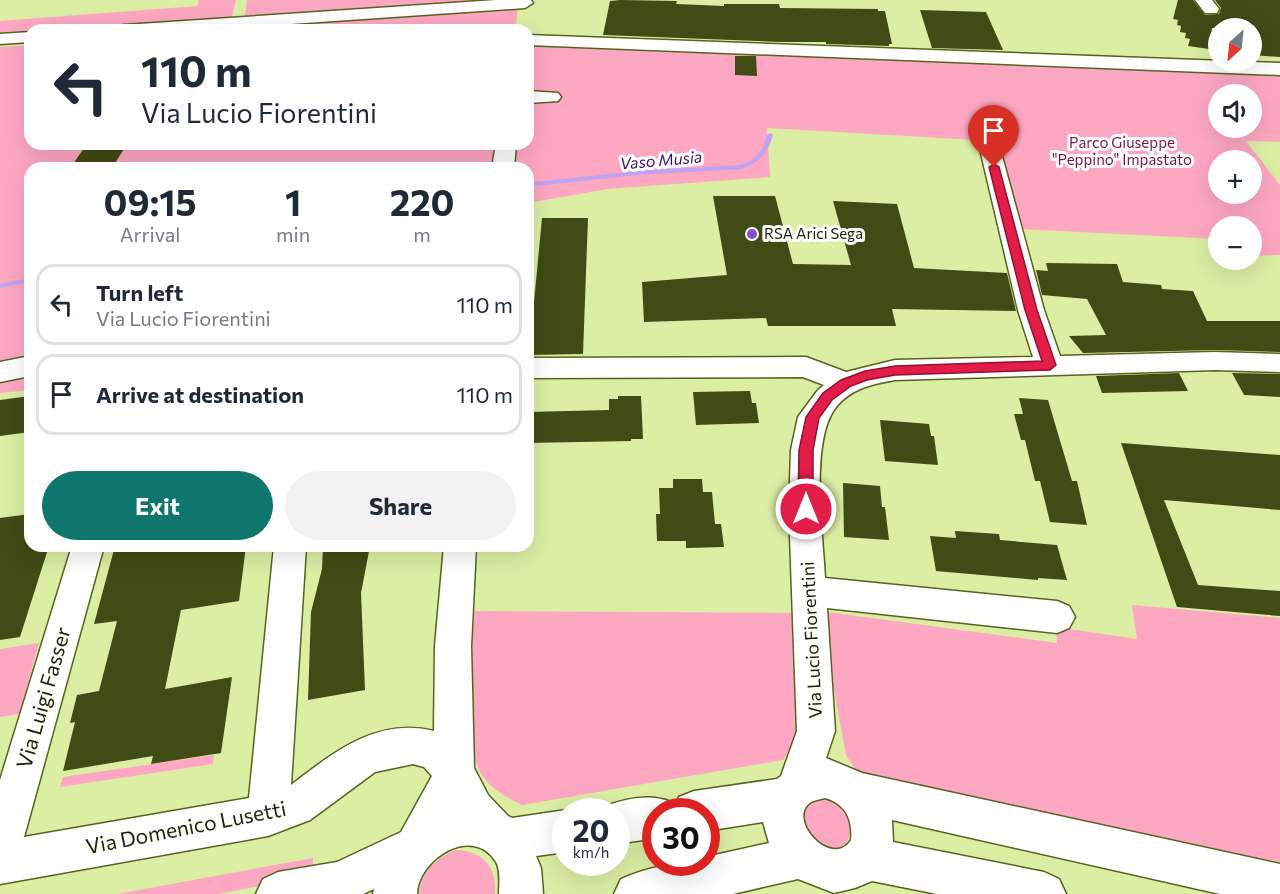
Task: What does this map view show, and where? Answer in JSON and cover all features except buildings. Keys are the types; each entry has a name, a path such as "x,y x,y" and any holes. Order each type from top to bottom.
{"street":[{"path":"207,24 525,1 522,24"},
{"path":"0,39 24,37"},
{"path":"534,40 1280,69"},
{"path":"534,97 551,97"},
{"path":"988,144 1031,310 1050,365"},
{"name":"Via Lucio Fiorentini","path":"792,792 816,731 809,591 806,450 813,417 828,396 846,383 865,376 895,370 1215,362 1280,363"},
{"path":"0,372 24,367"},
{"path":"534,368 806,367 846,383"},
{"name":"Via Luigi Fasser","path":"0,849 86,552"},
{"path":"268,815 290,552"},
{"path":"394,894 402,867 439,807 454,771 453,646 460,552"},
{"path":"809,591 1057,617"},
{"name":"Via Lucio Fiorentini","path":"816,731 847,787"},
{"name":"Via Domenico Lusetti","path":"0,863 268,815 296,806 355,761 374,753 413,745 436,751 454,771"},
{"path":"454,771 474,809 518,857 523,878 521,894"},
{"path":"720,807 792,792 810,780 825,778 847,787 1280,886"},
{"path":"836,873 872,846 874,831 865,803 847,787"},
{"path":"792,792 783,811 783,827 788,844 836,873"},
{"path":"278,894 339,883 416,847 434,832 454,824 474,823 500,835 552,832"},
{"path":"636,894 836,873 1044,894"}],"green space":[{"path":"199,0 236,0 232,17 144,24 24,24 24,33 0,35 0,21 197,6"},
{"path":"247,0 482,0 245,16"},
{"path":"518,8 516,24 308,24 322,23 326,20"},
{"name":"Parco Giuseppe \"Peppino\" Impastato","path":"536,43 1280,75 1280,142 1246,141 1253,150 1208,150 1208,204 1262,204 1262,162 1280,185 1280,255 1262,256 1262,216 1208,216 1208,238 1020,229 994,141 767,128 770,177 607,189 534,202 534,162 504,162 506,150 534,150 534,44"},
{"path":"24,45 24,150 499,150 496,162 24,162 24,359 0,363 0,47"},
{"path":"24,372 24,391 0,393 0,376"},
{"path":"1132,605 1280,618 1280,862 879,786 855,769 846,755 820,615 827,616 827,612 1057,643 1056,627 1137,639"},
{"path":"465,611 792,613 798,735 783,760 552,798 522,805 495,789 482,775 476,763 472,745 467,697"},
{"path":"39,643 19,714 0,717 0,649"},
{"path":"214,755 213,764 60,787 63,777"},
{"path":"823,798 835,802 848,818 849,838 845,845 838,849 826,848 804,834 802,812 810,802"},
{"path":"456,850 474,854 486,862 494,876 495,894 419,894 423,879 431,867 442,857"},
{"path":"313,858 313,876 218,894 117,894"}],"waterway":[{"name":"Vaso Musia","path":"535,184 636,173 741,167 761,156 770,135"},
{"name":"Vaso Musia","path":"0,286 24,281"}],"place":[{"name":"RSA Arici Sega","path":"752,234"}],"route":[{"path":"806,509 806,450 813,417 828,396 846,383 865,376 895,370 1050,365 1031,310 994,167"}]}
